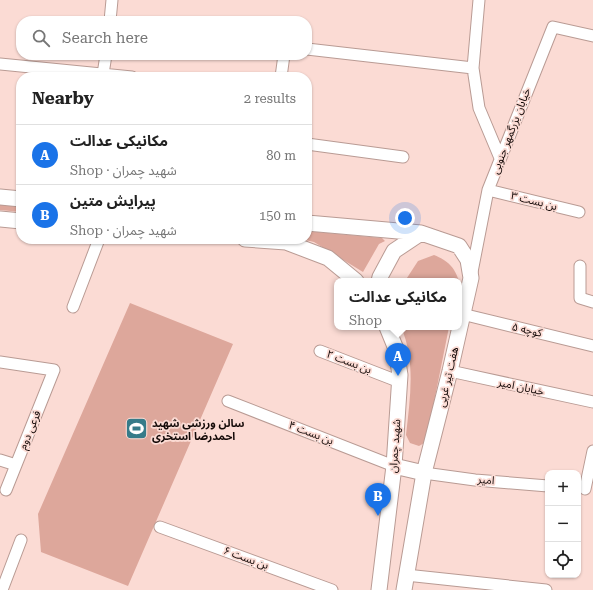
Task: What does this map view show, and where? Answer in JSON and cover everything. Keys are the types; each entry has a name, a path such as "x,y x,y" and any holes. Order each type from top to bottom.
{"main road":[{"path":"0,197 16,199"},
{"path":"0,219 16,221"},
{"name":"هفت تیر غربی","path":"312,223 421,233 459,246 468,260 470,278 462,314"},
{"path":"380,278 394,251 421,233"},
{"path":"291,244 328,258 352,278"},
{"name":"شهید چمران","path":"379,590 394,466 400,382 396,349 388,330"},
{"name":"هفت تیر غربی","path":"424,473 450,371 459,330"},
{"path":"394,466 424,473 404,590"}],"street":[{"path":"110,16 112,0"},
{"path":"479,0 473,68 479,108 500,158"},
{"name":"خیابان بزرگمهر جنوبی","path":"470,278 488,190 553,26 593,36"},
{"path":"312,50 473,68"},
{"path":"103,72 105,60"},
{"path":"282,72 283,60"},
{"path":"0,64 82,72"},
{"path":"312,145 403,157"},
{"name":"بن بست ۳","path":"488,190 579,212"},
{"path":"74,307 97,244"},
{"path":"580,266 580,298 593,302"},
{"name":"کوچه ۵","path":"462,314 593,346"},
{"name":"بن بست ۲","path":"320,351 400,382"},
{"name":"فرعی دوم","path":"0,362 54,370 6,490"},
{"name":"خیابان امیر","path":"450,371 593,402"},
{"name":"بن بست ۴","path":"228,401 394,466"},
{"path":"585,489 593,451"},
{"path":"0,460 16,465"},
{"name":"امیر","path":"424,473 545,486"},
{"name":"بن بست ۶","path":"160,527 332,590"},
{"path":"2,590 21,540"},
{"path":"406,575 455,585 546,590"}],"shaded area":[{"path":"0,203 16,205 16,212 0,210"},
{"path":"312,231 382,238 385,241 379,244 363,272 312,242"},
{"path":"434,255 443,259 450,265 455,271 458,278 407,278 418,261"},
{"name":"سالن ورزشی شهید احمدرضا استخری","path":"130,303 233,344 128,586 41,552 38,514"},
{"path":"402,330 448,330 426,442 419,446 410,443 406,435 411,380 409,353"}],"place":[{"name":"مکانیکی عدالت","path":"398,376"},
{"name":"سالن ورزشی شهید احمدرضا استخری","path":"136,429"},
{"name":"پیرایش متین","path":"378,516"}]}
